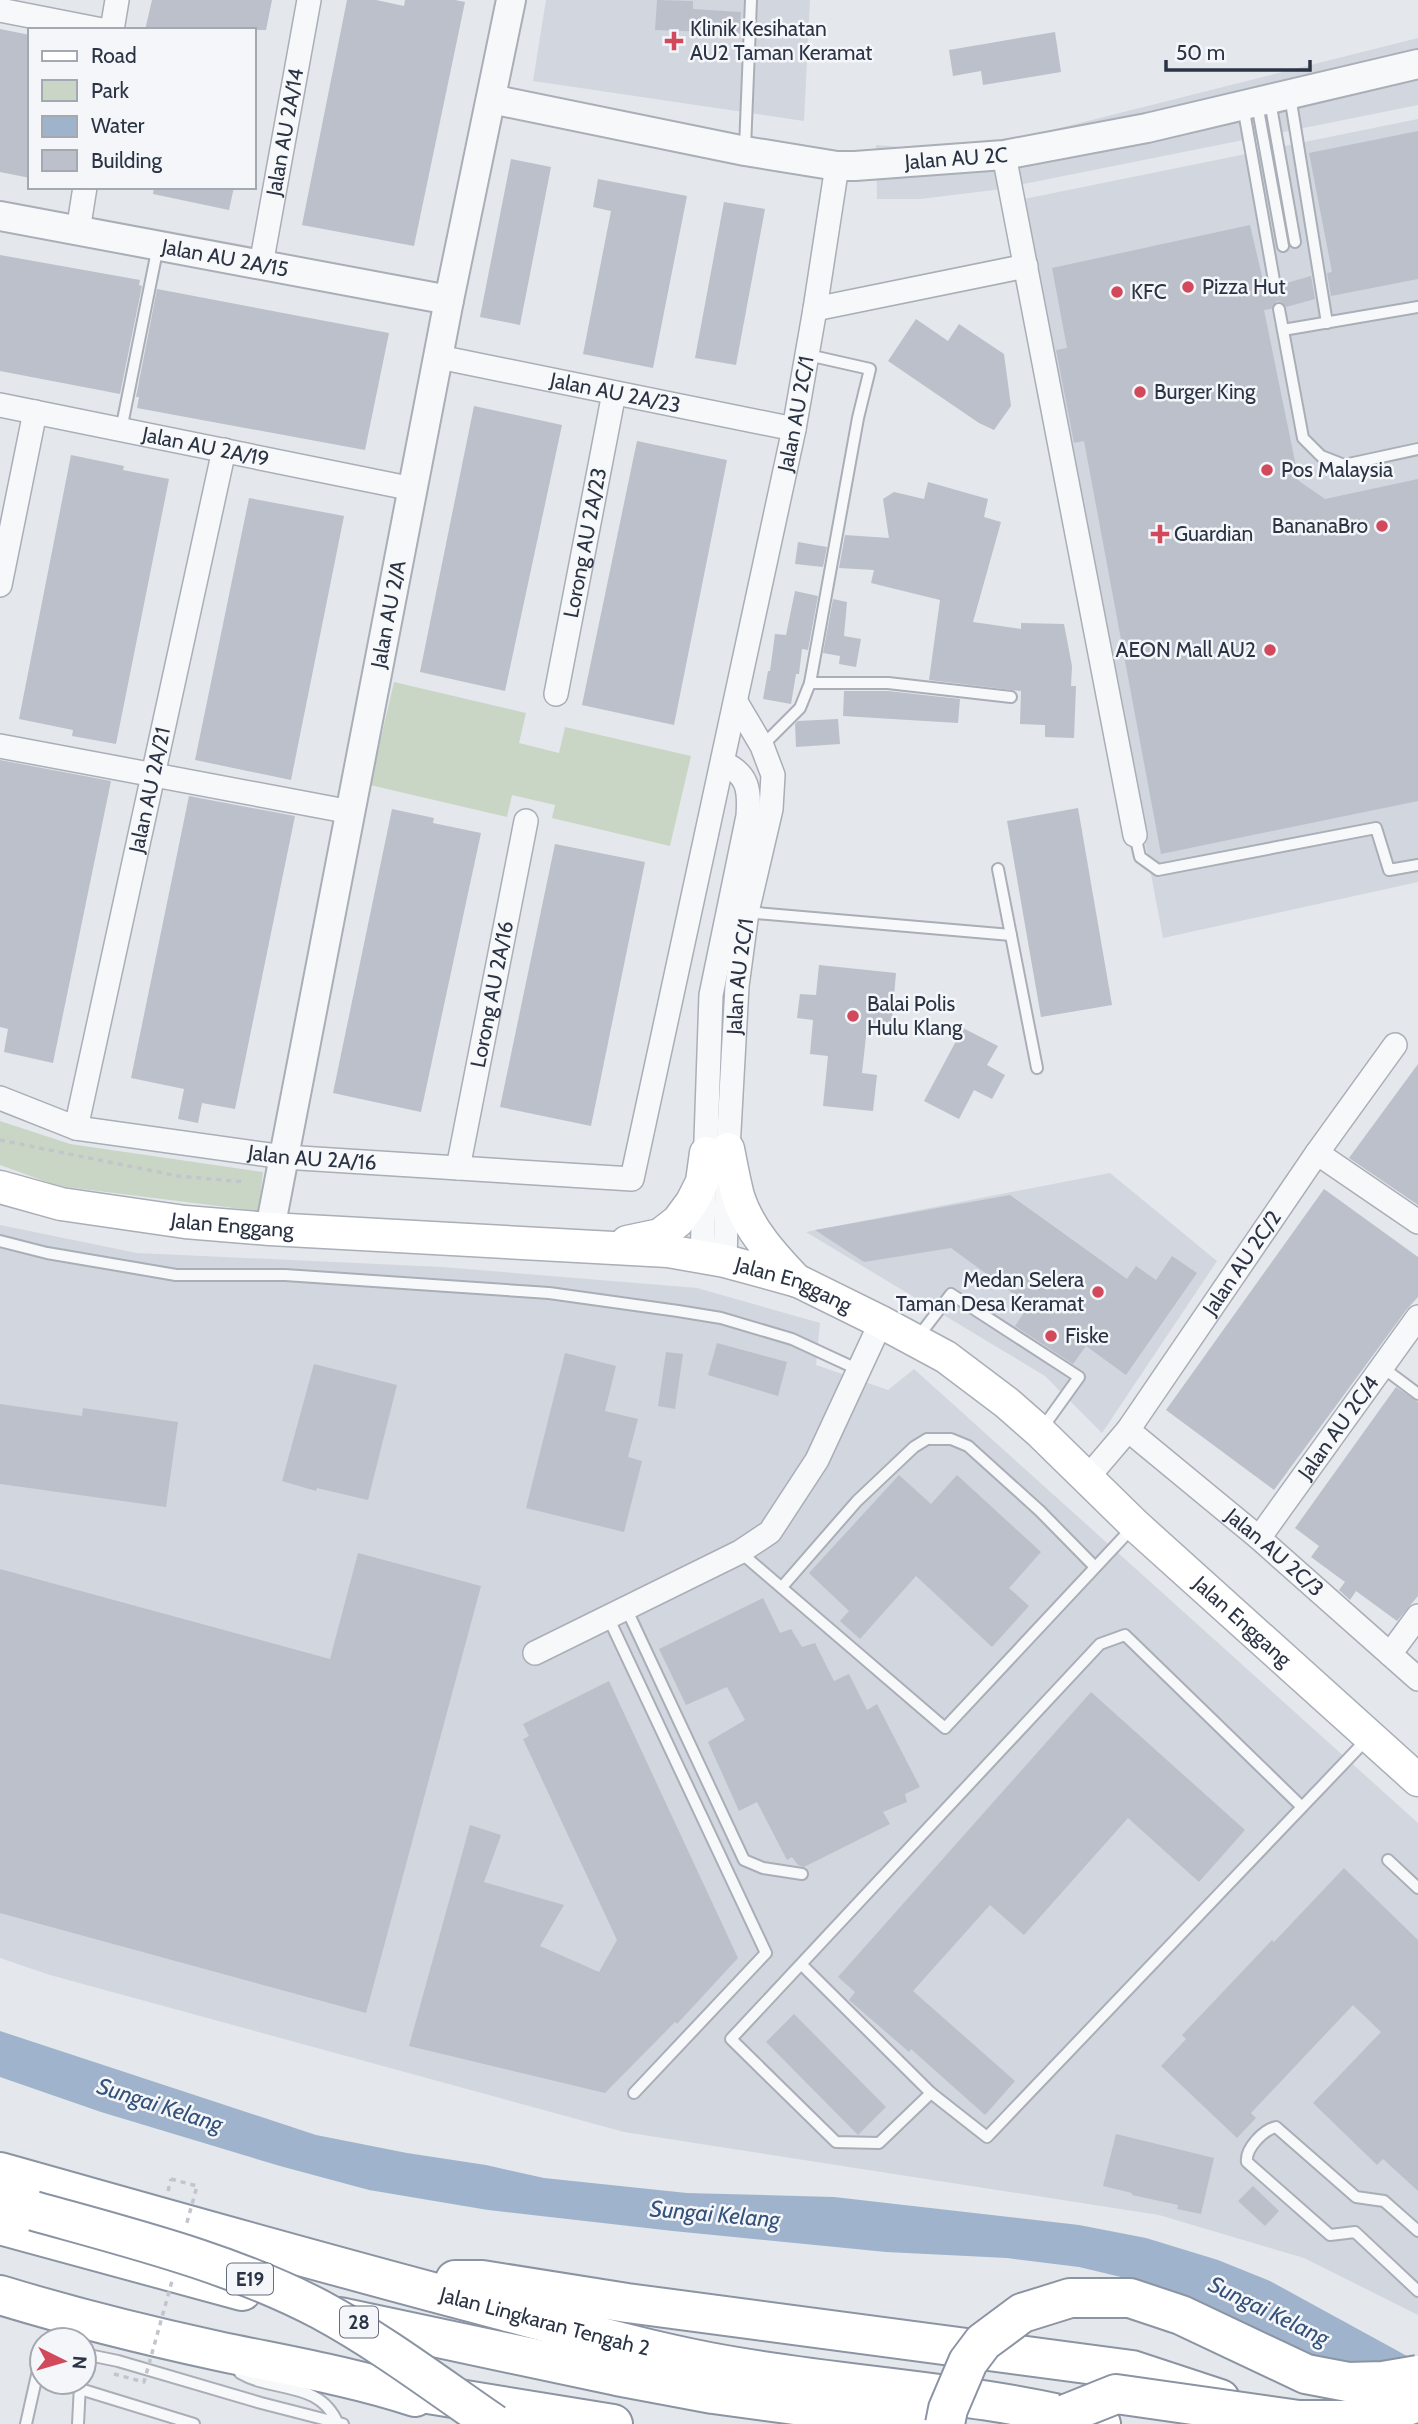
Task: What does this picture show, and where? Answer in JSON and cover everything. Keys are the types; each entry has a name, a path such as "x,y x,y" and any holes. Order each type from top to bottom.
{"highway":[{"name":"Jalan Lingkaran Tengah 2","path":"0,2172 386,2280 619,2358 790,2406 937,2424"},
{"name":"E19","path":"0,2201 128,2237 244,2276 320,2310 386,2349 494,2424"},
{"name":"Jalan Lingkaran Tengah 2","path":"0,2225 374,2326 619,2358 708,2362 932,2392 1084,2419"},
{"path":"386,2280 482,2280 627,2303 1132,2371 1205,2393 1276,2424"},
{"path":"0,2295 76,2318 386,2387 613,2424"},
{"path":"945,2424 948,2409 968,2362 983,2342 1022,2313 1070,2298 1130,2298 1143,2302 1181,2315 1306,2374 1348,2382 1383,2381 1418,2375"},
{"path":"1132,2371 1163,2402 1173,2424"},
{"path":"386,2387 494,2424"},
{"path":"1084,2419 1116,2394 1299,2420 1343,2420 1385,2414 1418,2402"}],"main road":[{"path":"595,1248 660,1235 678,1221 692,1202 717,1151"},
{"path":"717,1151 745,1211 774,1258 797,1282"},
{"name":"Jalan Enggang","path":"0,1187 61,1204 185,1222 668,1251 713,1258 797,1282 946,1357 1007,1403 1135,1525 1418,1780"}],"street":[{"path":"112,28 117,0"},
{"name":"Jalan AU 2A/14","path":"261,265 309,0"},
{"name":"Jalan AU 2/A","path":"270,1229 449,300 511,0"},
{"path":"0,9 92,28"},
{"name":"Jalan AU 2C","path":"491,99 745,151 837,166 1004,155 1147,128 1418,64"},
{"path":"1004,155 1135,835"},
{"name":"Jalan AU 2C/1","path":"632,1179 794,429 816,309 837,166"},
{"path":"78,231 85,189"},
{"name":"Jalan AU 2A/15","path":"0,216 449,300"},
{"path":"816,309 1026,267"},
{"name":"Jalan AU 2A/23","path":"439,357 794,429"},
{"name":"Lorong AU 2A/23","path":"556,694 614,393"},
{"name":"Jalan AU 2A/19","path":"0,405 413,489"},
{"path":"0,585 35,412"},
{"name":"Jalan AU 2A/21","path":"76,1128 224,450"},
{"name":"Jalan AU 2C/1","path":"736,702 762,746 773,775 771,809 737,912"},
{"path":"0,746 351,812"},
{"name":"Jalan AU 2C/1","path":"713,1258 717,1151 737,986 737,912 750,798 738,769 723,763"},
{"name":"Lorong AU 2A/16","path":"458,1168 526,821"},
{"name":"Jalan AU 2C/2","path":"1088,1478 1128,1430 1317,1153 1395,1045"},
{"name":"Jalan AU 2A/16","path":"0,1098 76,1128 284,1157 632,1179"},
{"path":"1317,1153 1418,1222"},
{"name":"Jalan AU 2C/4","path":"1259,1538 1418,1317"},
{"path":"535,1653 740,1552 770,1532 817,1461 881,1322"},
{"name":"Jalan AU 2C/3","path":"1128,1430 1259,1538 1418,1679"},
{"path":"1391,1654 1418,1616"}],"lane":[{"path":"745,151 751,0"},
{"path":"1265,100 1295,242"},
{"path":"1265,100 1283,246"},
{"path":"1265,100 1275,286"},
{"path":"1265,100 1327,323"},
{"path":"121,430 158,246"},
{"path":"1283,330 1418,307"},
{"path":"1279,309 1303,438 1321,456 1344,466 1418,449"},
{"path":"762,746 800,708 810,683 858,418 870,369 808,355"},
{"path":"810,683 888,683 1011,697"},
{"path":"1135,835 1140,857 1158,870 1376,828 1389,870 1418,865"},
{"path":"998,869 1037,1068"},
{"path":"737,912 1011,935"},
{"path":"0,1241 59,1255 176,1275 313,1276 549,1293 678,1311 722,1318 792,1339 859,1370"},
{"path":"915,1341 951,1294 1079,1377 1040,1432"},
{"path":"1382,1367 1418,1394"},
{"path":"782,1587 857,1501 914,1447 927,1439 951,1439 968,1446 1040,1511 1095,1567"},
{"path":"740,1552 945,1728 1135,1525"},
{"path":"617,1612 744,1860 764,1868 802,1874"},
{"path":"617,1612 766,1953 634,2093"},
{"path":"931,2093 879,2143 836,2142 731,2039 1100,1644 1125,1635 1301,1806"},
{"path":"802,1965 931,2093 987,2137 1370,1736"},
{"path":"1388,1860 1418,1888"},
{"path":"1418,2231 1384,2201 1356,2197 1276,2127 1269,2129 1248,2150 1247,2162 1330,2235 1355,2232 1418,2291"},
{"path":"197,2346 245,2376 315,2396 332,2410 340,2424"},
{"path":"98,2357 340,2424"},
{"path":"98,2391 194,2424"},
{"path":"26,2424 32,2396"},
{"path":"78,2424 79,2396"}],"path":[{"path":"0,1140 178,1176 246,1182"},
{"path":"172,2179 197,2186 183,2238"},
{"path":"114,2374 144,2382 173,2278"}],"shaded area":[{"name":"Klinik Kesihatan AU2 Taman Keramat","path":"546,0 810,0 804,121 533,81"},
{"path":"1418,38 1418,105 994,190 920,199 877,199 876,145 927,149 1000,143"},
{"name":"AEON Mall AU2","path":"1418,119 1418,882 1163,938 1024,199"},
{"path":"1110,1173 1217,1261 1102,1433 1045,1376 806,1232"},
{"path":"0,1225 137,1253 442,1267 697,1288 820,1323 816,1365 888,1390 914,1369 1418,1823 1418,2315 1304,2258 1159,2215 624,2132 50,1975 0,1958"}],"green space":[{"path":"394,682 526,713 519,743 559,753 565,727 691,756 670,846 552,818 555,805 512,795 507,817 370,785"},
{"path":"0,1121 70,1144 263,1172 259,1211 58,1186 0,1165"}],"water":[{"name":"Sungai Kelang","path":"0,2031 316,2135 544,2178 687,2193 834,2197 1079,2225 1146,2238 1218,2260 1270,2281 1418,2362 1418,2414 1249,2326 1121,2277 1079,2267 1007,2258 886,2252 488,2210 369,2190 280,2166 101,2112 0,2077"}],"building":[{"path":"152,0 272,0 266,30 145,28"},
{"path":"347,0 376,0 404,6 405,0 465,2 414,246 302,225"},
{"path":"657,0 693,1 693,9 741,12 740,33 655,30"},
{"path":"0,29 28,35 28,178 0,172"},
{"path":"1055,32 1061,72 983,85 981,71 953,76 949,50"},
{"path":"1418,131 1418,279 1331,296 1327,273 1332,272 1309,153"},
{"path":"511,159 551,167 520,325 480,317"},
{"path":"598,179 687,196 653,368 583,354 611,211 593,207"},
{"path":"154,189 234,189 229,210 153,194"},
{"path":"724,202 765,209 736,365 695,358"},
{"name":"AEON Mall AU2","path":"1250,225 1265,289 1277,294 1283,284 1311,276 1315,299 1286,307 1277,301 1271,309 1264,310 1299,481 1325,499 1418,479 1418,801 1161,854 1084,441 1074,443 1056,350 1067,348 1052,268"},
{"path":"0,255 140,280 139,285 142,286 120,394 0,371"},
{"path":"157,289 389,333 365,450 137,408 139,397 136,397"},
{"path":"916,319 948,341 959,324 1004,354 1011,406 994,430 979,423 888,361"},
{"path":"474,406 562,425 505,691 420,672"},
{"path":"637,441 727,460 674,725 582,705"},
{"path":"71,455 124,466 123,470 169,479 116,744 72,736 73,730 19,719"},
{"path":"928,482 988,499 984,517 1001,522 973,622 1021,629 1021,623 1064,624 1072,666 1071,686 1076,686 1074,738 1045,737 1045,725 1020,724 1021,691 929,680 940,600 871,583 874,570 839,568 845,535 889,538 883,499 894,492 924,499"},
{"path":"249,498 344,516 291,780 195,760"},
{"path":"798,542 827,547 823,567 795,564"},
{"path":"795,591 818,596 808,650 802,649 791,704 763,699 775,634 786,635"},
{"path":"833,599 847,602 844,636 861,639 856,667 839,664 840,656 823,653"},
{"path":"844,691 888,691 960,699 958,723 843,716"},
{"path":"838,719 840,744 796,747 795,724 798,721"},
{"path":"0,760 111,781 53,1063 4,1052 8,1029 0,1027"},
{"path":"189,796 295,816 235,1109 202,1103 198,1123 178,1119 184,1089 131,1078"},
{"path":"1078,808 1112,1005 1041,1017 1007,821"},
{"path":"392,809 434,818 433,823 481,833 421,1112 333,1093"},
{"path":"555,844 645,862 591,1126 500,1107"},
{"path":"819,965 896,973 891,1030 867,1027 862,1073 877,1075 873,1111 823,1106 828,1056 810,1054 813,1020 797,1018 800,994 816,995"},
{"path":"963,1028 998,1046 987,1065 1005,1075 992,1099 974,1090 959,1119 924,1101"},
{"path":"1418,1064 1418,1205 1349,1158"},
{"path":"1324,1189 1418,1257 1418,1297 1274,1490 1166,1410"},
{"name":"Medan Selera Taman Desa Keramat","path":"1010,1195 1127,1279 1136,1266 1156,1280 1172,1256 1197,1273 1126,1375 1086,1346 1073,1364 1015,1326 1029,1305 951,1248 864,1262 815,1230"},
{"path":"717,1343 787,1362 778,1396 708,1375"},
{"path":"666,1352 683,1354 675,1409 658,1406"},
{"path":"565,1353 616,1366 605,1411 638,1419 628,1457 642,1461 624,1532 526,1508"},
{"path":"314,1364 397,1385 368,1500 317,1488 316,1491 282,1481"},
{"path":"1396,1387 1418,1402 1418,1596 1397,1621 1356,1591 1350,1600 1339,1590 1345,1582 1311,1557 1319,1546 1295,1528"},
{"path":"0,1404 82,1416 83,1408 178,1422 166,1507 0,1484"},
{"path":"899,1475 931,1504 957,1475 1041,1552 1009,1588 1029,1606 992,1647 916,1576 860,1639 840,1621 849,1611 809,1573"},
{"path":"358,1553 481,1586 366,2013 0,1913 0,1569 330,1659"},
{"path":"763,1598 780,1633 791,1629 802,1647 815,1643 834,1681 849,1674 867,1710 877,1704 920,1787 905,1794 907,1802 883,1812 890,1824 804,1867 798,1865 792,1857 787,1860 757,1802 739,1811 708,1742 745,1720 727,1687 686,1705 659,1649"},
{"path":"609,1681 738,1958 677,2024 675,2022 605,2093 409,2046 470,1825 501,1835 484,1882 564,1905 540,1946 599,1972 617,1940 523,1739 529,1736 523,1724"},
{"path":"1091,1692 1245,1830 1199,1882 1128,1818 1024,1935 990,1905 913,1991 1015,2081 985,2115 911,2049 909,2052 849,2000 855,1992 838,1977"},
{"path":"1344,1868 1418,1940 1418,2191 1383,2159 1377,2165 1313,2103 1381,2032 1353,2005 1251,2113 1256,2118 1237,2138 1161,2066 1186,2039 1182,2035"},
{"path":"794,2014 886,2107 858,2135 766,2042"},
{"path":"1116,2134 1214,2158 1201,2214 1177,2209 1178,2205 1103,2186"},
{"path":"1253,2186 1279,2211 1265,2226 1238,2201"}],"place":[{"name":"Klinik Kesihatan AU2 Taman Keramat","path":"674,41"},
{"name":"Pizza Hut","path":"1188,287"},
{"name":"KFC","path":"1117,292"},
{"name":"Burger King","path":"1140,392"},
{"name":"Pos Malaysia","path":"1267,470"},
{"name":"BananaBro","path":"1382,526"},
{"name":"Guardian","path":"1160,534"},
{"name":"AEON Mall AU2","path":"1270,650"},
{"name":"Balai Polis Hulu Klang","path":"853,1016"},
{"name":"Medan Selera Taman Desa Keramat","path":"1098,1292"},
{"name":"Fiske","path":"1051,1336"}]}
